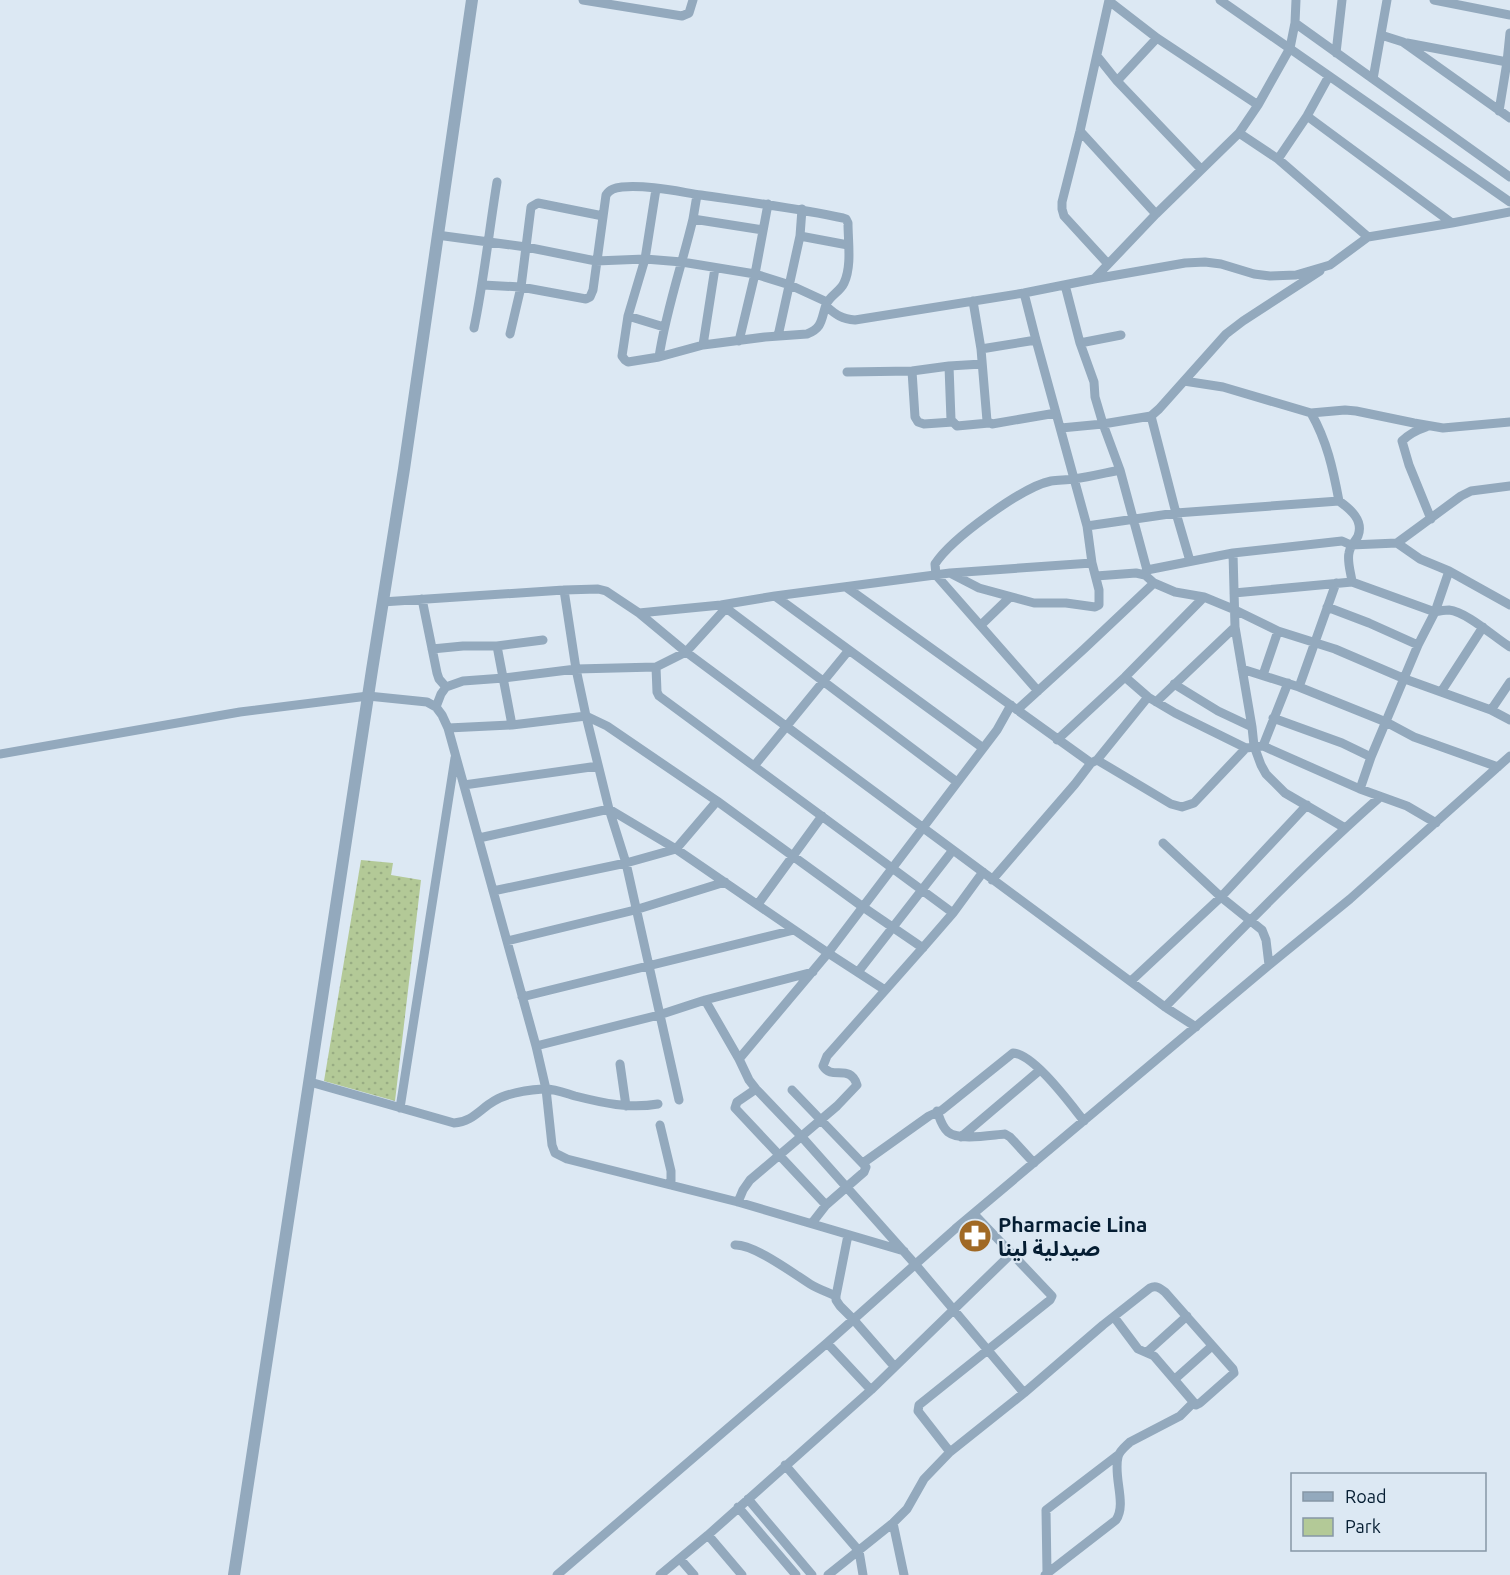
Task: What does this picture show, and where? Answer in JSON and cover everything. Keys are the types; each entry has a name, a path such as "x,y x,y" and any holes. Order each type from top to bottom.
{"street":[{"path":"234,1575 404,469 472,0"},
{"path":"583,0 619,3 682,16 689,13 693,0"},
{"path":"1220,0 1510,202"},
{"path":"1094,279 1155,214 1239,133 1258,105 1290,48 1295,23 1296,0"},
{"path":"1336,53 1342,0"},
{"path":"1373,79 1387,0"},
{"path":"1434,0 1510,15"},
{"path":"1108,264 1068,220 1062,209 1062,202 1109,1 1157,38 1258,105"},
{"path":"1295,23 1510,177"},
{"path":"1499,111 1510,33"},
{"path":"1381,35 1403,42 1507,62"},
{"path":"1117,81 1157,38"},
{"path":"1403,42 1510,118"},
{"path":"1096,56 1201,169"},
{"path":"1278,159 1307,116 1329,76"},
{"path":"1307,116 1452,223"},
{"path":"1080,131 1155,214"},
{"path":"1239,133 1278,159 1368,237"},
{"path":"474,328 483,285 497,182"},
{"path":"483,285 520,287 586,299 592,295 606,195 612,189 623,187 656,189 802,209 846,219 848,223 848,265 844,283 826,304 819,327 807,334 739,340 704,345 659,357 628,362 625,360 622,356 628,316 645,259 656,189"},
{"path":"659,357 663,327 682,262 697,195"},
{"path":"510,334 520,287 531,207 538,203 603,216"},
{"path":"739,340 768,204"},
{"path":"778,336 800,236 802,209"},
{"path":"1061,428 1151,416 1226,334 1368,237 1510,212"},
{"path":"693,219 763,230"},
{"path":"437,235 526,247 596,261 645,259 755,273 790,285 826,304 837,316 855,320 973,302 1185,263 1221,264 1254,274 1270,276 1296,274 1330,265"},
{"path":"800,236 848,245"},
{"path":"704,345 715,268"},
{"path":"1065,285 1080,343 1094,382 1095,397 1103,424 1120,470 1146,573 1154,583 1175,592 1204,597 1278,631 1335,649 1405,680 1491,710 1510,720"},
{"path":"950,573 979,588 1034,603 1066,603 1095,607 1099,605 1099,590 1092,563 1087,526 1024,293"},
{"path":"973,302 981,349 986,418 989,423"},
{"path":"628,316 663,327"},
{"path":"1080,343 1121,334"},
{"path":"981,349 1036,340"},
{"path":"848,372 912,371 982,364"},
{"path":"949,366 950,417 957,426 992,424 1056,413"},
{"path":"912,371 915,417 918,422 924,424 953,422"},
{"path":"1184,381 1223,387 1311,413 1356,411 1443,428 1510,422"},
{"path":"1311,413 1325,441 1339,501 1351,510 1359,525 1348,559 1352,582"},
{"path":"1151,416 1190,561"},
{"path":"1428,426 1406,436 1402,441 1409,465 1431,519"},
{"path":"1038,691 936,575 935,564 945,552 982,520 1027,490 1049,481 1074,479 1120,470"},
{"path":"1096,576 1146,573 1190,561 1233,554 1342,542 1351,545 1397,543 1471,491 1510,486"},
{"path":"1087,526 1134,521 1176,513 1339,501"},
{"path":"1397,543 1420,559 1449,571 1510,605"},
{"path":"1233,554 1235,627 1254,747 1261,765 1274,784 1285,793 1345,828"},
{"path":"639,614 724,607 775,596 950,573 1092,563"},
{"path":"1360,789 1418,645 1435,612 1449,571"},
{"path":"1234,593 1352,582 1435,612 1449,610 1457,612 1483,627 1510,647"},
{"path":"739,1059 864,908 1014,708 1038,691 1154,583"},
{"path":"1299,687 1336,583"},
{"path":"846,587 1057,740 1171,804 1182,807 1194,803 1254,747 1273,718 1288,683"},
{"path":"382,602 564,590 598,589 606,591 992,880 1165,1007 1196,1027"},
{"path":"564,590 586,716 609,808 626,863 679,1100"},
{"path":"775,596 983,748"},
{"path":"981,625 1010,597"},
{"path":"1057,740 1125,677 1204,597"},
{"path":"422,599 437,673 446,687"},
{"path":"436,707 446,687 463,681 576,669 656,667 686,652 724,607"},
{"path":"724,607 957,782"},
{"path":"1327,607 1418,645"},
{"path":"992,880 1094,761 1152,699 1174,684 1235,627"},
{"path":"1442,692 1483,627"},
{"path":"1263,675 1278,631"},
{"path":"432,649 463,646 479,648 543,640"},
{"path":"497,646 512,725"},
{"path":"754,766 849,650"},
{"path":"656,667 659,696 953,913"},
{"path":"1242,669 1299,687 1386,722 1414,736 1498,766"},
{"path":"1125,677 1152,699 1254,747 1407,806 1436,823"},
{"path":"1491,710 1510,682"},
{"path":"1174,684 1218,711 1252,727"},
{"path":"0,754 240,712 368,696 427,702 436,707 448,728 536,1046 546,1089 552,1145 555,1153 738,1202 904,1251"},
{"path":"448,728 512,725 586,716 613,730 717,801 923,948"},
{"path":"1273,718 1342,743 1371,757"},
{"path":"400,1108 455,753"},
{"path":"557,1575 827,1343 915,1264 1269,964 1350,899 1510,756"},
{"path":"464,785 598,766"},
{"path":"1165,1007 1250,920 1380,797"},
{"path":"493,891 626,863 676,849 717,801"},
{"path":"1131,981 1221,897 1307,805"},
{"path":"479,838 609,808 676,849 885,990"},
{"path":"758,904 822,816"},
{"path":"1163,843 1265,934 1269,964"},
{"path":"858,972 953,850"},
{"path":"738,1202 746,1184 837,1106 857,1084 848,1074 828,1073 823,1066 824,1062 832,1050 953,913 983,872"},
{"path":"507,941 635,910 724,882"},
{"path":"522,997 794,930"},
{"path":"536,1046 813,972"},
{"path":"705,1000 756,1089 904,1251 1024,1393"},
{"path":"863,1163 949,1104 1013,1053 1023,1055 1047,1076 1084,1121"},
{"path":"620,1064 626,1106"},
{"path":"961,1137 1040,1070"},
{"path":"310,1082 454,1123 474,1117 503,1096 546,1089 610,1105 658,1104"},
{"path":"756,1089 737,1102 735,1108 826,1205"},
{"path":"792,1090 866,1167 864,1172 826,1205 812,1223"},
{"path":"937,1111 946,1131 961,1137 1005,1134 1034,1163"},
{"path":"660,1125 671,1171 671,1185"},
{"path":"950,1452 917,1408 1052,1298 1051,1293 974,1214"},
{"path":"848,1235 836,1296 840,1306 894,1366"},
{"path":"735,1245 761,1254 811,1285 836,1296"},
{"path":"660,1575 871,1390 1012,1253"},
{"path":"828,1575 907,1509 924,1479 950,1452 1114,1317 1154,1286 1165,1292 1233,1369 1234,1373 1196,1405 1154,1356 1138,1349 1114,1317"},
{"path":"1147,1352 1186,1316"},
{"path":"827,1343 871,1390"},
{"path":"1175,1379 1212,1346"},
{"path":"1046,1574 1046,1510 1118,1455 1130,1442 1180,1416 1193,1403"},
{"path":"1046,1574 1119,1516 1121,1510 1117,1477 1118,1455"},
{"path":"785,1465 859,1551 863,1575"},
{"path":"748,1499 812,1575"},
{"path":"738,1507 796,1575"},
{"path":"893,1523 903,1575"},
{"path":"708,1535 742,1575"},
{"path":"680,1558 694,1575"}],"green space":[{"path":"361,860 393,863 391,875 421,880 395,1101 324,1081"}],"place":[{"name":"Pharmacie Lina صيدلية لينا","path":"975,1236"}]}
